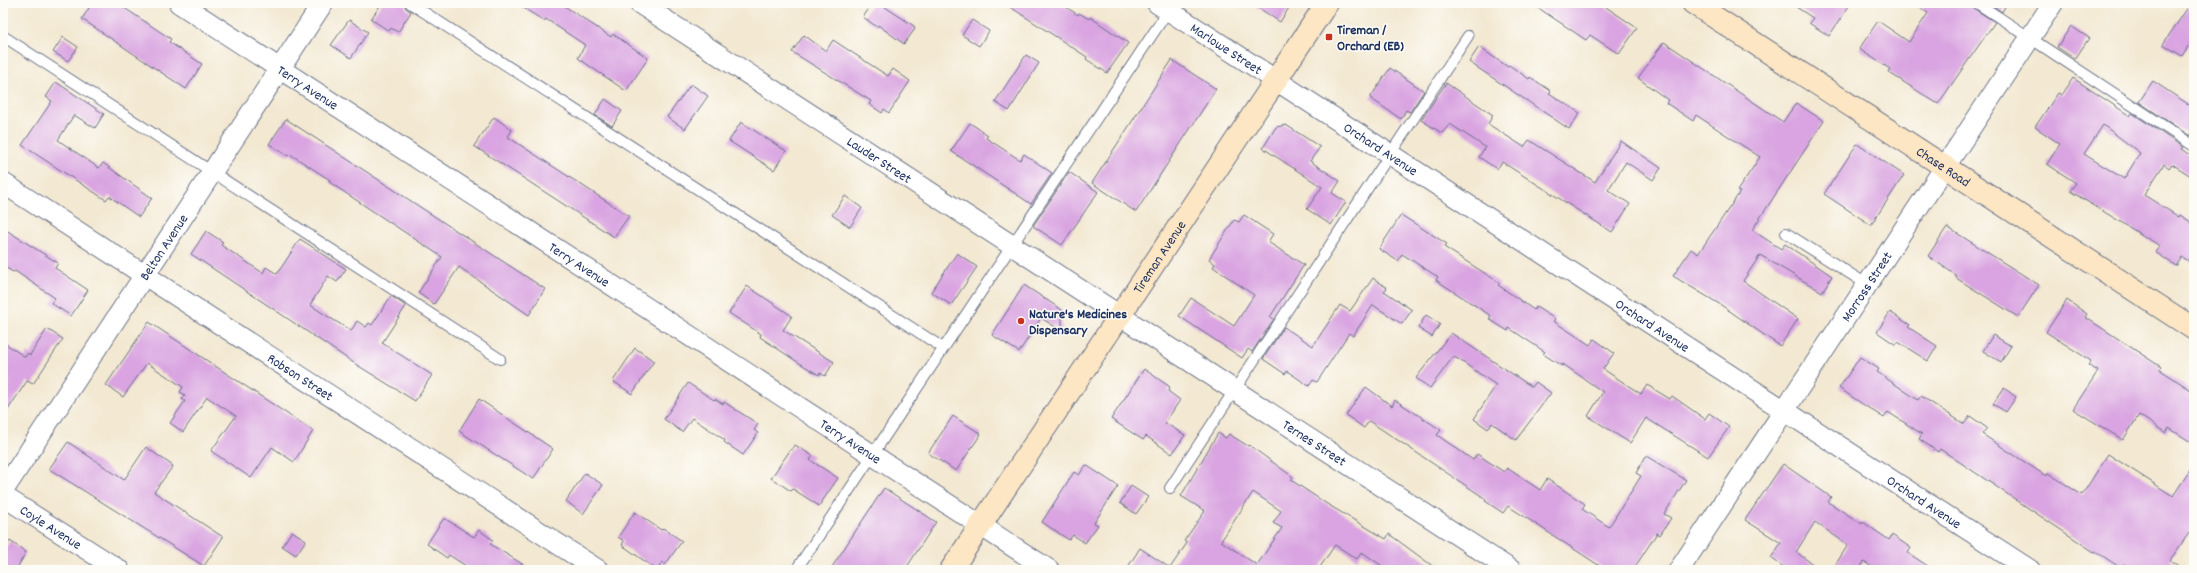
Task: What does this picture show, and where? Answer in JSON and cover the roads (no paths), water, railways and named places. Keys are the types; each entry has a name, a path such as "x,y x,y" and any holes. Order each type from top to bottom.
{"street":[{"name":"Terry Avenue","path":"179,3 1049,570"},
{"name":"Belton Avenue","path":"3,491 323,3"},
{"name":"Lauder Street","path":"639,3 1119,316"},
{"name":"Tireman Avenue","path":"952,570 1327,3"},
{"name":"Chase Road","path":"1692,3 2194,329"},
{"name":"Morross Street","path":"1679,570 1946,168 2053,3"},
{"name":"Marlowe Street","path":"1166,5 1276,80"},
{"name":"Orchard Avenue","path":"1276,80 2030,570"},
{"name":"Robson Street","path":"3,183 598,570"},
{"name":"Ternes Street","path":"1119,316 1510,570"},
{"name":"Coyle Avenue","path":"3,496 119,570"}],"lane":[{"path":"410,3 943,348"},
{"path":"1977,3 2194,146"},
{"path":"796,570 1011,245 1166,5"},
{"path":"3,36 500,359"},
{"path":"1170,488 1468,36"},
{"path":"1786,233 1868,285"}],"place":[{"name":"Tireman / Orchard (EB)","path":"1329,37"},
{"name":"Nature's Medicines Dispensary","path":"1021,321"}]}
